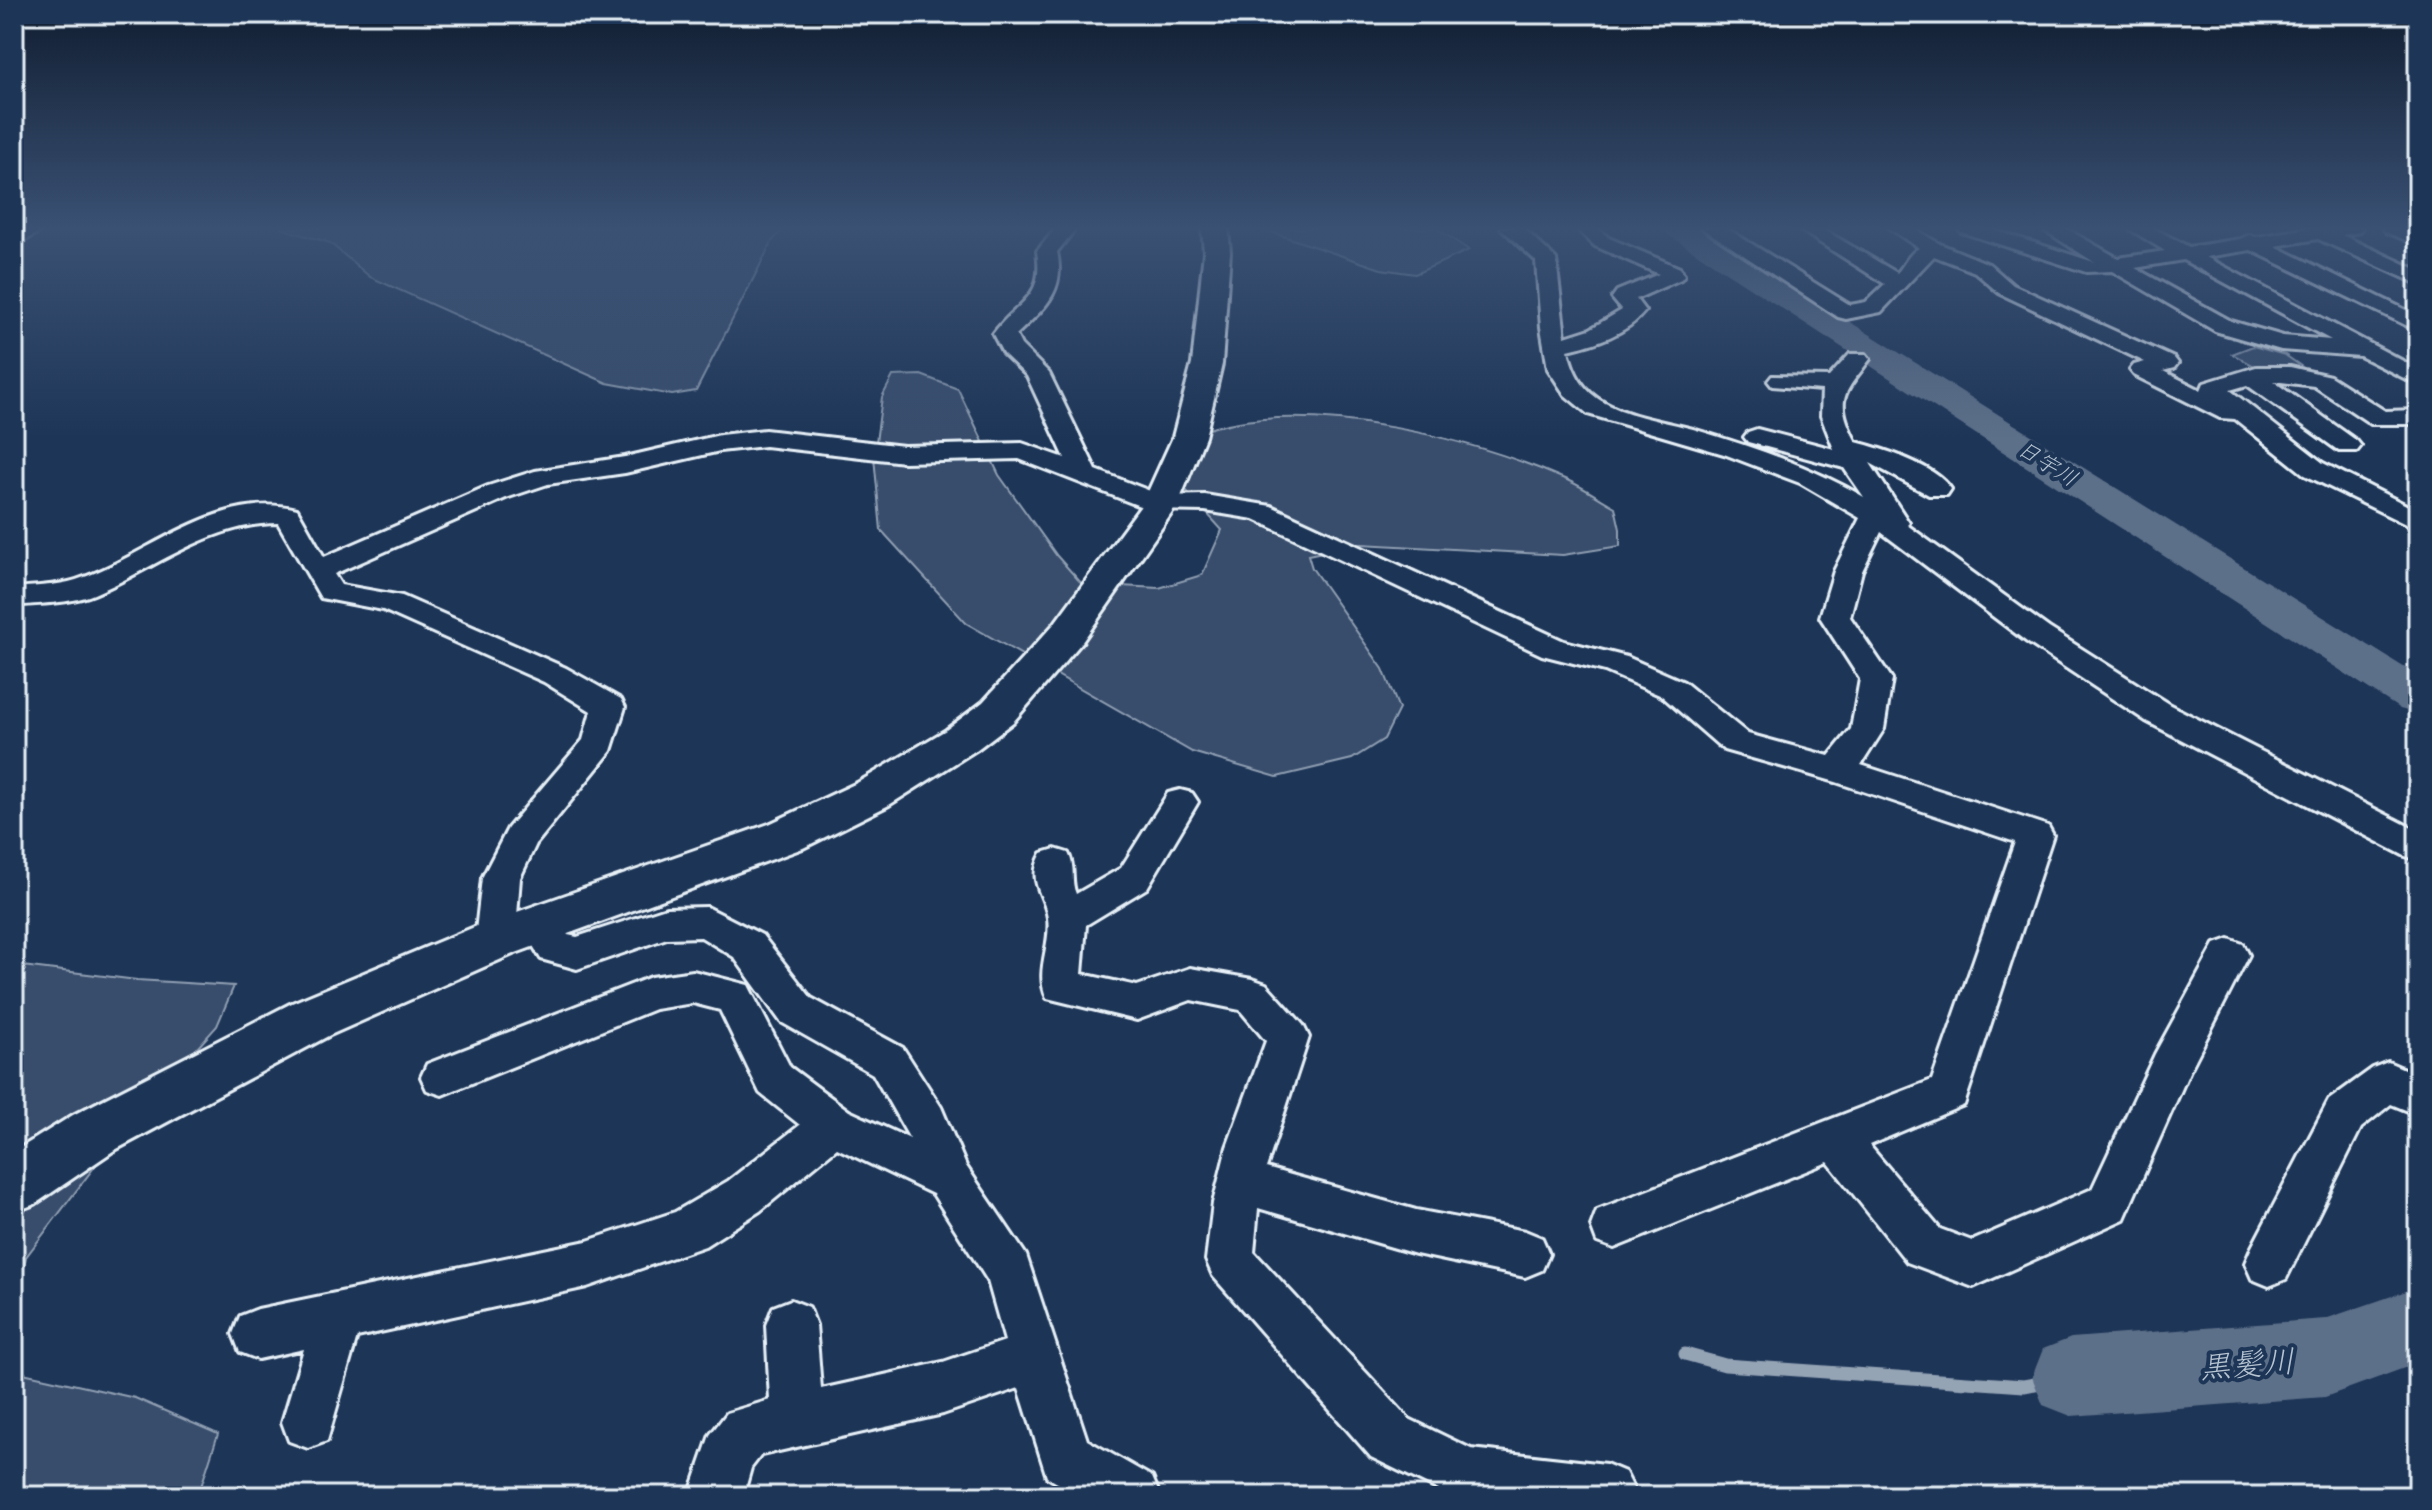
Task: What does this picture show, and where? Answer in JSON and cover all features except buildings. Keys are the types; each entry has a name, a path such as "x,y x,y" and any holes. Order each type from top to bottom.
{"street":[{"path":"1039,298 1004,334 1011,348 1037,373 1085,474"},
{"path":"14,1185 93,1133 311,1019 517,932 786,836 873,794 961,740 998,712 1068,633 1160,504 1189,437 1207,364 1213,298"},
{"path":"1550,298 1560,369 1573,390 1597,409 1733,449 1809,477 1875,515 2038,635 2158,713 2418,847"},
{"path":"1555,345 1584,339 1623,321 1634,311 1634,307 1624,298"},
{"path":"1824,298 1846,312 1873,307 1881,298"},
{"path":"2026,298 2166,363 2142,370 2260,428"},
{"path":"2175,298 2223,326 2281,343 2368,350"},
{"path":"2271,298 2418,378"},
{"path":"2366,298 2418,324"},
{"path":"2390,361 2418,356"},
{"path":"1858,359 1835,384 1830,407 1836,431 1904,537"},
{"path":"2399,423 2322,381 2290,374 2250,376 2212,388 2314,469 2418,522"},
{"path":"2250,376 2313,426 2348,446"},
{"path":"1780,381 1835,384"},
{"path":"1747,434 1852,455 1874,454 1908,469 1938,489"},
{"path":"317,571 497,492 544,477 625,465 720,443 765,438 904,454 1022,451 1160,504 1205,503 1261,512 1553,648 1616,664 1673,689 1736,742 1836,770 2035,835 1949,1092 1614,1226"},
{"path":"14,597 81,589 209,527 252,515 287,515 331,592 391,602 555,675 609,707 599,743 521,837 501,878 517,932"},
{"path":"1836,770 1861,746 1870,721 1876,679 1835,617 1848,571 1875,515"},
{"path":"1067,918 1134,878 1180,802"},
{"path":"1055,863 1054,888 1067,918 1061,986 1137,1003 1190,984 1252,996 1288,1037 1261,1112 1230,1220 1230,1260 1390,1438 1468,1476 1606,1491 1610,1496"},
{"path":"517,932 555,948 577,953 666,923 707,922 748,946 796,1010 888,1061 925,1121 949,1179 1009,1271 1066,1458 1133,1496"},
{"path":"1836,1138 1924,1246 1973,1264 2057,1228 2108,1204 2170,1067 2229,955"},
{"path":"442,1077 651,993 693,987 734,997 775,1080 833,1125 949,1179"},
{"path":"2269,1263 2345,1114 2388,1081 2418,1096"},
{"path":"258,1334 587,1264 688,1230 744,1196 833,1125"},
{"path":"1241,1182 1416,1232 1525,1254"},
{"path":"308,1422 338,1317"},
{"path":"791,1325 797,1420"},
{"path":"716,1496 729,1454 746,1432 943,1388 1034,1357"}],"shaded area":[{"path":"418,298 743,298 696,391 672,395 607,383"},
{"path":"2253,346 2285,355 2308,371 2258,368 2232,354"},
{"path":"921,375 958,389 999,475 1057,556 1082,584 1159,588 1202,575 1222,530 1185,489 1180,450 1215,427 1256,420 1300,418 1346,421 1394,428 1486,450 1573,483 1615,507 1620,546 1563,555 1361,544 1308,555 1312,568 1383,669 1399,709 1384,739 1352,759 1277,777 1192,752 966,623 881,530 874,457 882,397 893,376"},
{"path":"14,965 137,980 234,986 217,1026 118,1136 26,1257 14,1310"},
{"path":"14,1371 135,1398 218,1434 198,1496 14,1496"}],"waterway":[{"name":"日宇川","path":"1789,298 2418,698"},
{"name":"黒髪川","path":"2071,1377 2325,1358 2418,1325"},
{"path":"1685,1354 1725,1365 2024,1386 2071,1377"}]}
